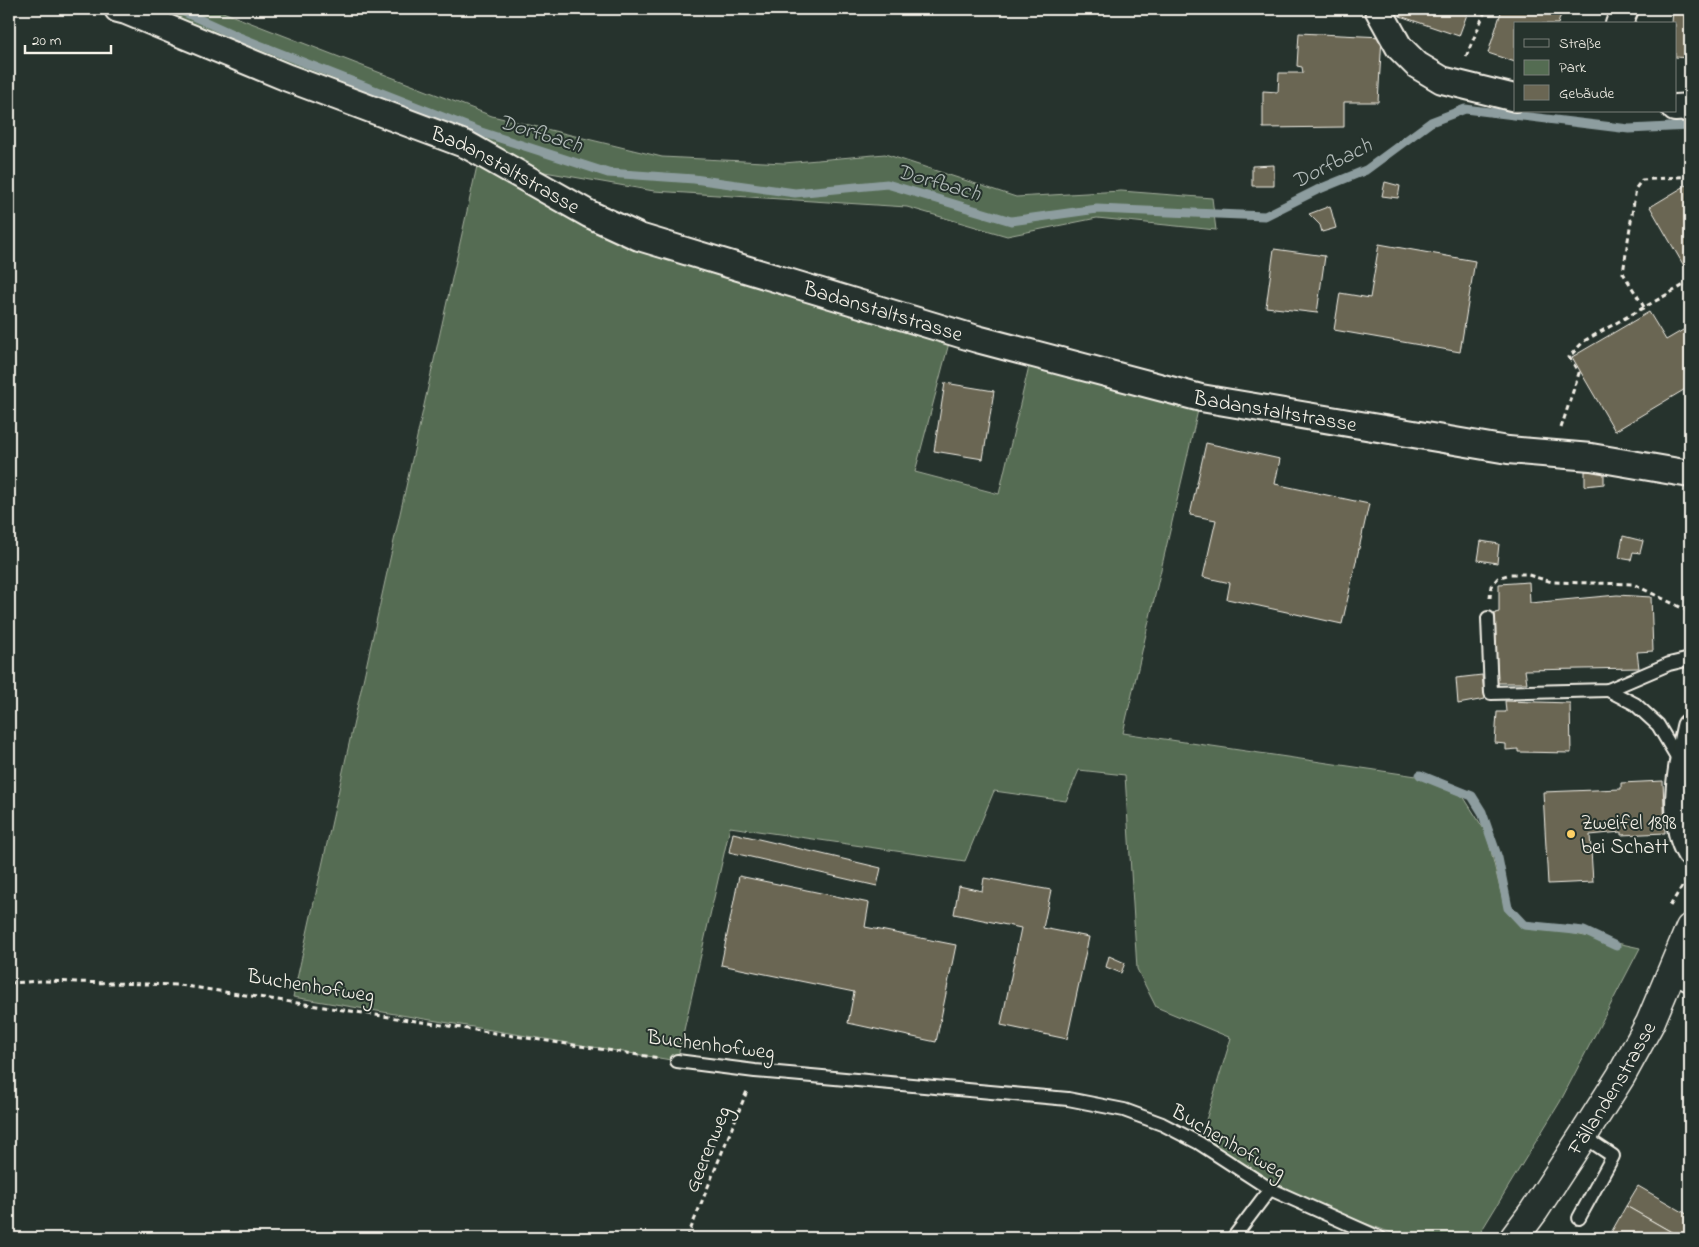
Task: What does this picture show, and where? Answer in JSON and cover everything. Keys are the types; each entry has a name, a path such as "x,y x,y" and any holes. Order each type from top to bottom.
{"street":[{"name":"Badanstaltstrasse","path":"118,9 288,78 393,116 467,146 590,214 639,237 977,339 1201,398 1508,450 1591,457 1690,474"},
{"path":"1378,9 1399,47 1417,65 1442,80 1514,98"},
{"path":"1620,22 1625,9"},
{"path":"1676,108 1690,107"},
{"path":"1690,727 1682,766 1680,788 1682,830 1685,844 1690,853"},
{"name":"Fällandenstrasse","path":"1514,1238 1584,1136 1621,1076 1650,1023 1682,974 1690,928"}],"lane":[{"path":"1488,618 1491,693 1608,690 1669,664 1690,659"},
{"path":"1608,690 1636,704 1658,725 1682,766"},
{"name":"Buchenhofweg","path":"676,1061 756,1071 1068,1099 1124,1110 1162,1124 1199,1143 1270,1189 1380,1238"},
{"path":"1579,1218 1613,1156 1584,1136"},
{"path":"1233,1238 1270,1189"}],"path":[{"path":"1456,84 1486,9"},
{"path":"1644,307 1624,273 1636,188 1642,180 1690,176"},
{"path":"1562,425 1579,373 1569,357 1584,341 1684,285 1690,285"},
{"path":"1488,618 1492,586 1498,578 1510,574 1525,574 1552,582 1633,584 1690,612"},
{"path":"1667,913 1674,897 1690,873"},
{"name":"Buchenhofweg","path":"9,983 42,981 179,986 676,1061"},
{"name":"Geerenweg","path":"687,1238 756,1071"}],"green space":[{"path":"132,9 215,9 492,116 662,157 784,163 885,154 1016,197 1121,191 1212,198 1216,230 1097,218 1007,236 907,207 654,191 539,171"},
{"path":"477,166 555,210 640,251 949,343 915,472 999,494 1029,366 1199,406 1123,733 1430,778 1463,796 1487,834 1501,893 1515,921 1640,948 1560,1102 1477,1238 1406,1238 1270,1189 1199,1143 1231,1038 1156,1007 1137,969 1125,775 1079,770 1066,801 994,791 965,861 730,827 677,1061 293,997"}],"building":[{"path":"1403,9 1469,9 1459,36 1400,16"},
{"path":"1502,9 1543,9 1561,14 1559,22 1514,22 1514,62 1488,53"},
{"path":"1673,9 1690,9 1690,58 1676,57 1676,22 1672,22"},
{"path":"1299,33 1382,37 1378,102 1344,102 1344,127 1263,128 1263,91 1278,92 1279,73 1303,73 1302,67 1297,66"},
{"path":"1274,165 1274,186 1252,186 1252,166"},
{"path":"1385,182 1400,186 1398,198 1382,196"},
{"path":"1690,183 1690,263 1684,266 1650,207"},
{"path":"1330,206 1336,228 1322,232 1320,225 1309,214"},
{"path":"1379,244 1475,261 1460,352 1334,330 1340,293 1370,298"},
{"path":"1274,249 1325,256 1317,313 1266,307"},
{"path":"1649,312 1666,340 1690,326 1690,395 1687,388 1615,431 1572,357"},
{"path":"945,383 994,391 983,459 934,451"},
{"path":"1206,443 1280,459 1275,484 1369,504 1342,624 1227,599 1230,583 1203,577 1216,520 1190,515"},
{"path":"1604,470 1604,484 1585,486 1585,471"},
{"path":"1623,536 1643,541 1640,553 1633,552 1631,560 1619,558"},
{"path":"1481,541 1499,544 1497,563 1478,560"},
{"path":"1529,582 1530,603 1617,595 1651,597 1653,651 1637,652 1639,668 1525,670 1527,683 1496,683 1495,613 1499,612 1499,584"},
{"path":"1482,675 1485,699 1458,704 1456,678"},
{"path":"1505,701 1570,703 1571,753 1518,752 1518,749 1506,750 1506,744 1495,743 1497,712 1506,712"},
{"path":"1663,781 1665,833 1621,835 1621,832 1590,835 1593,882 1548,884 1543,792 1621,789 1621,783"},
{"path":"733,833 881,868 877,886 729,852"},
{"path":"739,876 869,903 865,927 956,945 936,1042 848,1023 854,992 721,965"},
{"path":"984,878 1051,890 1043,928 1089,937 1067,1039 1001,1025 1021,928 954,914 959,886 982,891"},
{"path":"1109,956 1125,963 1121,973 1106,967"},
{"path":"1638,1186 1690,1216 1690,1238 1682,1238 1626,1206"},
{"path":"1626,1206 1682,1238 1608,1238"}],"waterway":[{"name":"Dorfbach","path":"177,9 239,37 481,132 608,173 694,179 795,193 887,184 1011,221 1097,209 1265,216 1317,190 1366,170 1431,122 1465,109 1629,129 1690,126"},
{"path":"1420,775 1472,796 1482,812 1498,858 1508,908 1524,925 1584,931 1616,946"}],"place":[{"name":"Zweifel 1898 bei Schatt","path":"1571,834"}]}
